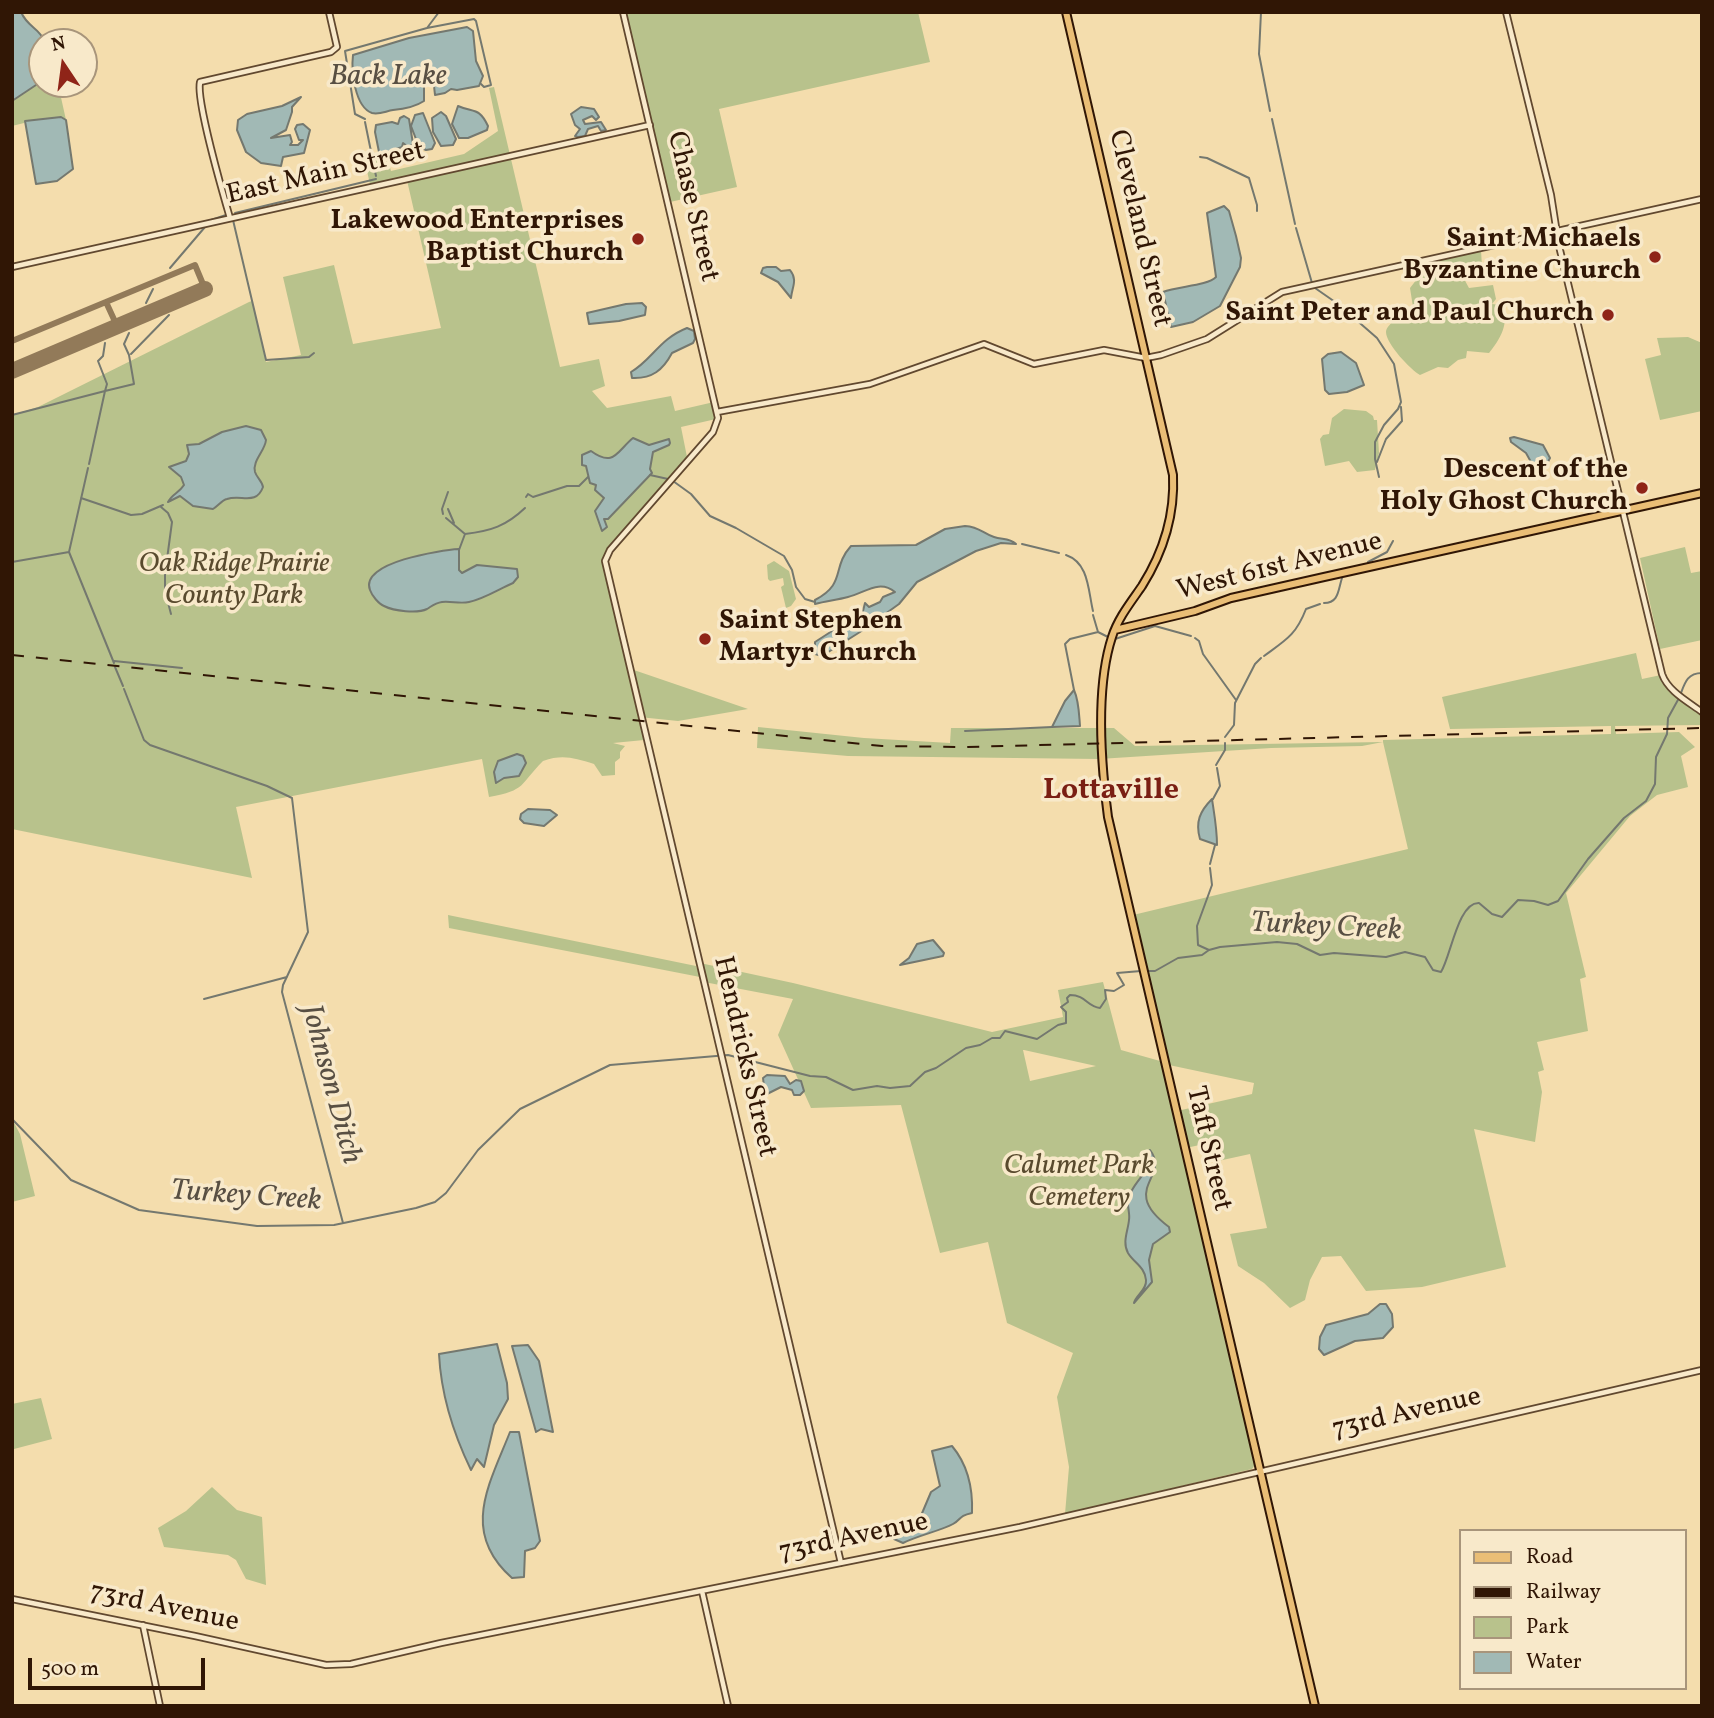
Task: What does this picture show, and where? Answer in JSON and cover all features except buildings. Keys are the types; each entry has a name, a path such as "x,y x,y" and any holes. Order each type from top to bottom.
{"main road":[{"name":"Cleveland Street","path":"1066,12 1169,455"},
{"name":"Taft Street","path":"1169,455 1174,492 1167,536 1157,560 1115,630 1103,680 1105,791 1113,841 1315,1706"},
{"name":"West 61st Avenue","path":"1115,630 1195,611 1231,598 1702,493"},
{"path":"1121,617 1124,623 1130,626"}],"street":[{"path":"230,218 198,88 200,82 335,50 329,12"},
{"name":"Chase Street","path":"623,12 718,412"},
{"path":"1506,12 1662,674 1665,682 1677,694 1702,712"},
{"name":"East Main Street","path":"12,267 650,125"},
{"path":"718,412 870,384 984,344 1034,364 1104,350 1146,358 1207,339 1282,292 1702,199"},
{"name":"Hendricks Street","path":"718,412 716,428 610,550 605,561 841,1563"},
{"name":"73rd Avenue","path":"12,1599 143,1625 314,1664 351,1664 433,1644 1020,1527 1702,1370"},
{"path":"702,1591 728,1706"},
{"path":"143,1625 160,1706"}],"green space":[{"path":"625,12 918,12 930,62 719,109 737,187 670,202"},
{"name":"Oak Ridge Prairie County Park","path":"494,87 560,367 599,359 605,386 592,391 607,408 671,396 675,411 714,402 716,419 681,427 687,457 602,559 628,668 748,709 678,721 639,717 644,740 613,743 625,746 620,752 620,758 615,762 615,775 602,776 594,764 557,758 543,761 516,789 489,797 482,759 236,807 252,878 12,829 12,415 38,407 252,301 266,362 301,355 283,277 334,265 353,344 441,328 406,176 370,184 364,158 386,153 391,171 464,154 498,131 489,88"},
{"path":"28,90 28,98 61,98 66,120 61,117 25,121 12,126 12,101"},
{"path":"1481,250 1482,267 1474,267 1474,272 1464,274 1463,277 1469,288 1493,285 1496,299 1492,304 1501,305 1505,317 1500,336 1489,353 1467,351 1466,358 1458,360 1448,368 1438,367 1420,375 1394,350 1386,332 1401,312 1413,307 1410,288 1421,273 1417,264"},
{"path":"1688,337 1702,343 1702,411 1660,420 1645,359 1661,355 1657,338"},
{"path":"1344,409 1366,411 1377,420 1379,453 1375,470 1357,472 1349,461 1325,466 1320,439 1329,434 1332,418"},
{"path":"1685,547 1691,573 1702,571 1702,640 1660,649 1640,558"},
{"path":"774,561 789,571 796,599 786,608 781,587 784,585 783,578 770,581 768,579 767,565"},
{"path":"1636,653 1642,679 1661,675 1669,690 1702,714 1702,725 1615,726 1616,734 1679,732 1695,747 1681,756 1688,787 1657,795 1630,816 1566,893 1586,977 1580,979 1588,1031 1537,1042 1544,1070 1538,1072 1542,1092 1535,1142 1474,1129 1506,1267 1422,1287 1366,1291 1341,1256 1322,1257 1310,1280 1305,1300 1290,1308 1264,1283 1238,1266 1230,1234 1267,1228 1250,1154 1218,1161 1213,1142 1186,1148 1177,1111 1252,1094 1254,1083 1169,1065 1133,915 1408,849 1383,740 1611,734 1611,726 1450,729 1442,697"},
{"path":"758,727 864,738 950,743 951,728 1114,728 1135,746 1383,742 1362,746 1271,748 1099,759 848,756 757,748"},
{"path":"448,915 696,966 700,977 449,928"},
{"name":"Calumet Park Cemetery","path":"700,963 992,1032 1063,1017 1058,990 1103,982 1121,1050 1160,1061 1164,1073 1255,1465 1252,1469 1065,1514 1069,1467 1057,1397 1073,1353 1007,1323 988,1242 940,1253 901,1105 811,1108 778,1035 793,999 704,982","holes":["1023,1050 1096,1066 1030,1081"]},
{"path":"12,1119 20,1134 35,1196 12,1202"},
{"path":"41,1398 52,1439 14,1449 12,1404"},
{"path":"212,1487 237,1510 262,1517 266,1585 246,1579 236,1560 228,1555 164,1547 158,1528 186,1511"}],"water":[{"path":"12,12 21,12 35,28 28,28 28,90 12,101"},
{"name":"Back Lake","path":"467,27 473,31 476,61 483,76 479,86 451,89 435,95 434,86 429,80 424,83 424,101 413,106 372,113 362,104 354,79 353,55 409,38"},
{"path":"301,97 292,107 286,130 271,138 290,135 290,145 298,145 303,140 299,140 295,129 297,125 303,124 310,130 304,153 283,157 281,166 261,163 246,152 237,130 238,120 247,114 282,106"},
{"path":"458,106 479,113 488,126 487,130 468,138 459,138 452,124"},
{"path":"581,107 594,109 599,117 596,120 592,116 583,120 585,124 601,122 606,130 601,131 598,126 588,129 585,136 575,136 580,129 575,125 571,114"},
{"path":"441,112 446,116 456,139 453,145 441,146 433,132 432,118"},
{"path":"423,113 435,143 432,149 426,150 419,147 411,126 415,115"},
{"path":"404,116 409,119 413,144 408,147 403,143 402,147 385,153 379,152 376,125 392,122 398,124"},
{"path":"61,117 66,120 73,169 57,181 36,184 25,121"},
{"path":"1224,206 1229,211 1236,236 1241,258 1240,267 1220,306 1193,322 1171,327 1163,292 1216,277 1207,213"},
{"path":"776,267 781,271 790,270 794,280 791,298 778,282 761,273 763,268"},
{"path":"642,303 646,307 645,315 589,324 587,313"},
{"path":"687,328 694,331 693,343 672,353 656,372 645,377 632,378 631,372 669,338"},
{"path":"1341,352 1356,363 1364,385 1347,392 1329,394 1325,390 1322,359 1328,354"},
{"path":"246,426 261,430 266,440 255,468 263,487 260,493 252,498 225,500 213,509 193,506 180,496 168,502 184,485 181,477 169,467 186,461 189,454 187,445 199,444 222,432"},
{"path":"633,438 649,445 669,439 670,443 653,452 650,469 652,473 608,519 604,519 607,527 602,531 595,511 604,498 595,490 596,485 590,483 586,466 582,465 582,455 591,451 610,458"},
{"path":"1510,438 1543,445 1550,458 1542,473 1536,471 1526,453 1511,442"},
{"path":"965,526 1011,540 1016,544 1001,543 976,551 917,582 899,604 860,632 822,656 815,654 815,642 863,611 865,603 869,607 895,592 889,588 878,587 815,604 815,600 825,594 835,581 841,561 851,546 916,545 945,529"},
{"path":"459,549 459,570 462,573 477,565 517,569 518,577 513,583 475,601 442,602 417,611 388,608 380,604 370,590 370,580 389,565 420,555"},
{"path":"1074,690 1080,726 1052,727 1065,701"},
{"path":"517,754 523,756 526,763 519,776 504,778 496,783 494,772 498,761"},
{"path":"1212,799 1217,845 1200,839 1198,827 1204,808"},
{"path":"528,809 550,810 557,815 544,826 524,823 520,819 521,814"},
{"path":"933,940 944,953 943,956 900,965 909,958 917,944"},
{"path":"767,1075 785,1076 790,1084 796,1080 801,1081 804,1091 800,1095 794,1095 792,1090 781,1087 765,1095 763,1078"},
{"path":"1150,1150 1155,1160 1155,1168 1148,1184 1147,1203 1154,1214 1169,1227 1170,1232 1153,1244 1149,1260 1152,1282 1134,1303 1145,1287 1146,1280 1144,1272 1126,1249 1128,1204 1133,1189 1148,1166"},
{"path":"1380,1304 1386,1304 1392,1314 1393,1327 1383,1338 1355,1341 1324,1355 1319,1349 1320,1337 1326,1325 1368,1314"},
{"path":"497,1344 507,1383 508,1399 494,1425 484,1467 477,1459 471,1470 449,1414 439,1354"},
{"path":"528,1345 539,1361 553,1432 541,1429 536,1432 512,1346"},
{"path":"510,1432 519,1432 540,1541 535,1548 525,1551 524,1577 512,1578 496,1561 487,1543 483,1526 488,1489"},
{"path":"952,1446 968,1477 972,1513 962,1516 948,1526 903,1543 894,1539 895,1529 903,1521 920,1518 931,1492 940,1486 932,1451"}],"waterway":[{"name":"Johnson Ditch","path":"365,119 355,114 345,51 427,28 439,12"},
{"path":"1261,12 1259,54 1270,111"},
{"path":"427,28 474,19 476,21 491,85 484,87 481,84"},
{"path":"1272,119 1295,224"},
{"name":"Johnson Ditch","path":"365,122 376,176"},
{"path":"1200,157 1249,178 1257,211"},
{"name":"Johnson Ditch","path":"235,213 376,179"},
{"name":"Johnson Ditch","path":"208,221 226,215"},
{"path":"233,220 266,360 309,357 314,353"},
{"name":"Johnson Ditch","path":"170,268 205,227"},
{"path":"1296,228 1312,283"},
{"path":"1315,288 1377,338 1394,364 1401,402 1375,442 1379,477"},
{"name":"Johnson Ditch","path":"146,303 153,289"},
{"path":"131,354 169,315"},
{"name":"Johnson Ditch","path":"89,464 105,391 134,384 129,355 124,344 129,333"},
{"path":"12,415 105,391 107,384 98,361 103,356 105,343"},
{"path":"1377,462 1386,439 1402,421 1401,407"},
{"name":"Johnson Ditch","path":"88,468 69,552 114,663"},
{"path":"650,475 668,479"},
{"path":"526,497 528,494 533,497 567,486 579,486 588,477"},
{"path":"673,481 691,494 710,516 784,556 792,570 796,587 805,599 815,602"},
{"path":"443,514 448,492"},
{"path":"81,498 131,515 142,514 163,505"},
{"path":"161,507 172,522 165,574 165,591 171,614"},
{"path":"446,518 465,534 498,527 525,508"},
{"path":"448,509 454,523"},
{"path":"459,550 465,534"},
{"path":"1368,562 1387,552 1393,541"},
{"path":"1022,544 1059,553"},
{"path":"12,562 69,552"},
{"path":"1066,555 1074,559 1083,571 1093,611"},
{"path":"1324,603 1333,601 1342,578"},
{"path":"1264,656 1290,636 1306,609 1320,604"},
{"path":"1093,615 1098,632 1108,637"},
{"path":"1115,639 1155,626 1191,636"},
{"path":"1074,690 1065,644 1070,639 1098,632"},
{"path":"1195,638 1199,641 1203,654 1236,700"},
{"path":"1225,737 1234,725 1235,703 1255,664 1261,658"},
{"path":"114,661 182,668"},
{"name":"Johnson Ditch","path":"115,667 123,686"},
{"name":"Turkey Creek","path":"1681,693 1690,676 1702,673"},
{"name":"Johnson Ditch","path":"124,689 144,740 150,745 267,786 292,798 308,932 282,992 343,1223"},
{"name":"Turkey Creek","path":"1147,971 1155,971 1178,958 1202,955 1220,947 1277,942 1297,944 1320,955 1334,953 1386,957 1405,952 1425,957 1433,970 1441,972 1460,920 1472,905 1479,903 1492,914 1502,917 1518,900 1548,905 1558,901 1588,859 1624,818 1646,801 1655,784 1656,757 1667,734 1668,718 1679,698"},
{"path":"965,731 1052,727"},
{"path":"1216,765 1225,750 1225,743"},
{"path":"1213,799 1220,786 1217,768"},
{"path":"1210,864 1215,845"},
{"path":"1209,950 1198,945 1197,926 1212,885 1210,868"},
{"name":"Turkey Creek","path":"12,1119 71,1180 139,1210 257,1226 334,1225 435,1202 446,1193 478,1150 520,1109 610,1065 728,1055 810,1076 826,1077 853,1090 877,1086 910,1086 925,1072 936,1068 966,1048 980,1045 992,1038 1000,1038 1005,1031 1037,1039 1058,1025 1066,1023 1066,1012 1061,1007 1068,1002 1070,995 1080,997 1092,1006 1100,1008 1106,999 1105,990 1114,991 1124,985 1117,973 1141,971"},
{"path":"204,999 287,977"}],"taxiway":[{"path":"12,341 195,265 205,289"},
{"path":"106,302 117,326"}],"runway":[{"path":"12,371 205,289"}],"railway":[{"path":"12,655 882,746 965,747 1702,728"}],"place":[{"name":"Lakewood Enterprises Baptist Church","path":"638,239"},
{"name":"Saint Michaels Byzantine Church","path":"1655,257"},
{"name":"Saint Peter and Paul Church","path":"1608,315"},
{"name":"Descent of the Holy Ghost Church","path":"1642,488"},
{"name":"Saint Stephen Martyr Church","path":"705,639"}],"district":[{"name":"Lottaville","path":"1111,792"}]}
